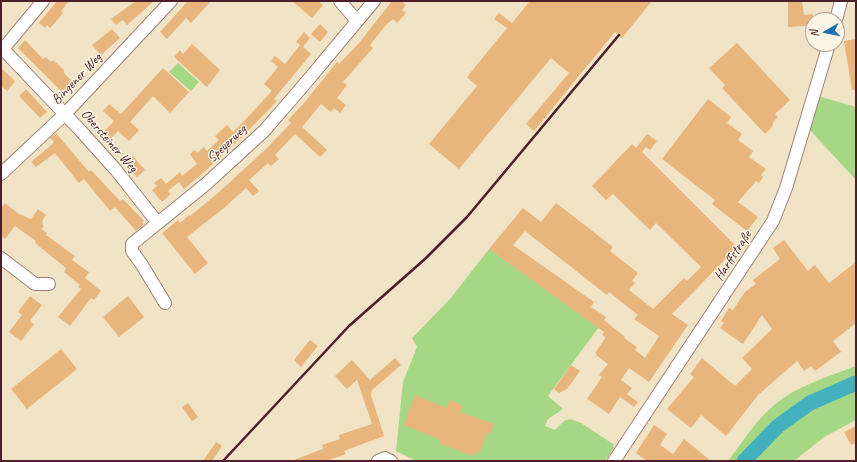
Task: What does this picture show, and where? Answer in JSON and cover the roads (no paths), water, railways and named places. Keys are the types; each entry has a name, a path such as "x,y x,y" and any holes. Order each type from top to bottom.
{"street":[{"path":"2,48 43,1"},
{"name":"Bingener Weg","path":"1,174 65,114 171,1"},
{"path":"340,1 357,21"},
{"name":"Speyerweg","path":"165,303 131,249 134,241 206,184 264,131 374,1"},
{"path":"838,12 841,1"},
{"name":"Obersteiner Weg","path":"2,48 116,170 157,222"},
{"name":"Harffstraße","path":"614,461 773,221 786,188 827,52"},
{"path":"1,258 35,284 49,284"},
{"path":"378,461 385,458 392,461"}],"waterway":[{"path":"744,461 778,426 810,403 856,383"}],"railway":[{"path":"223,461 349,326 425,259 467,217 619,35"}]}
